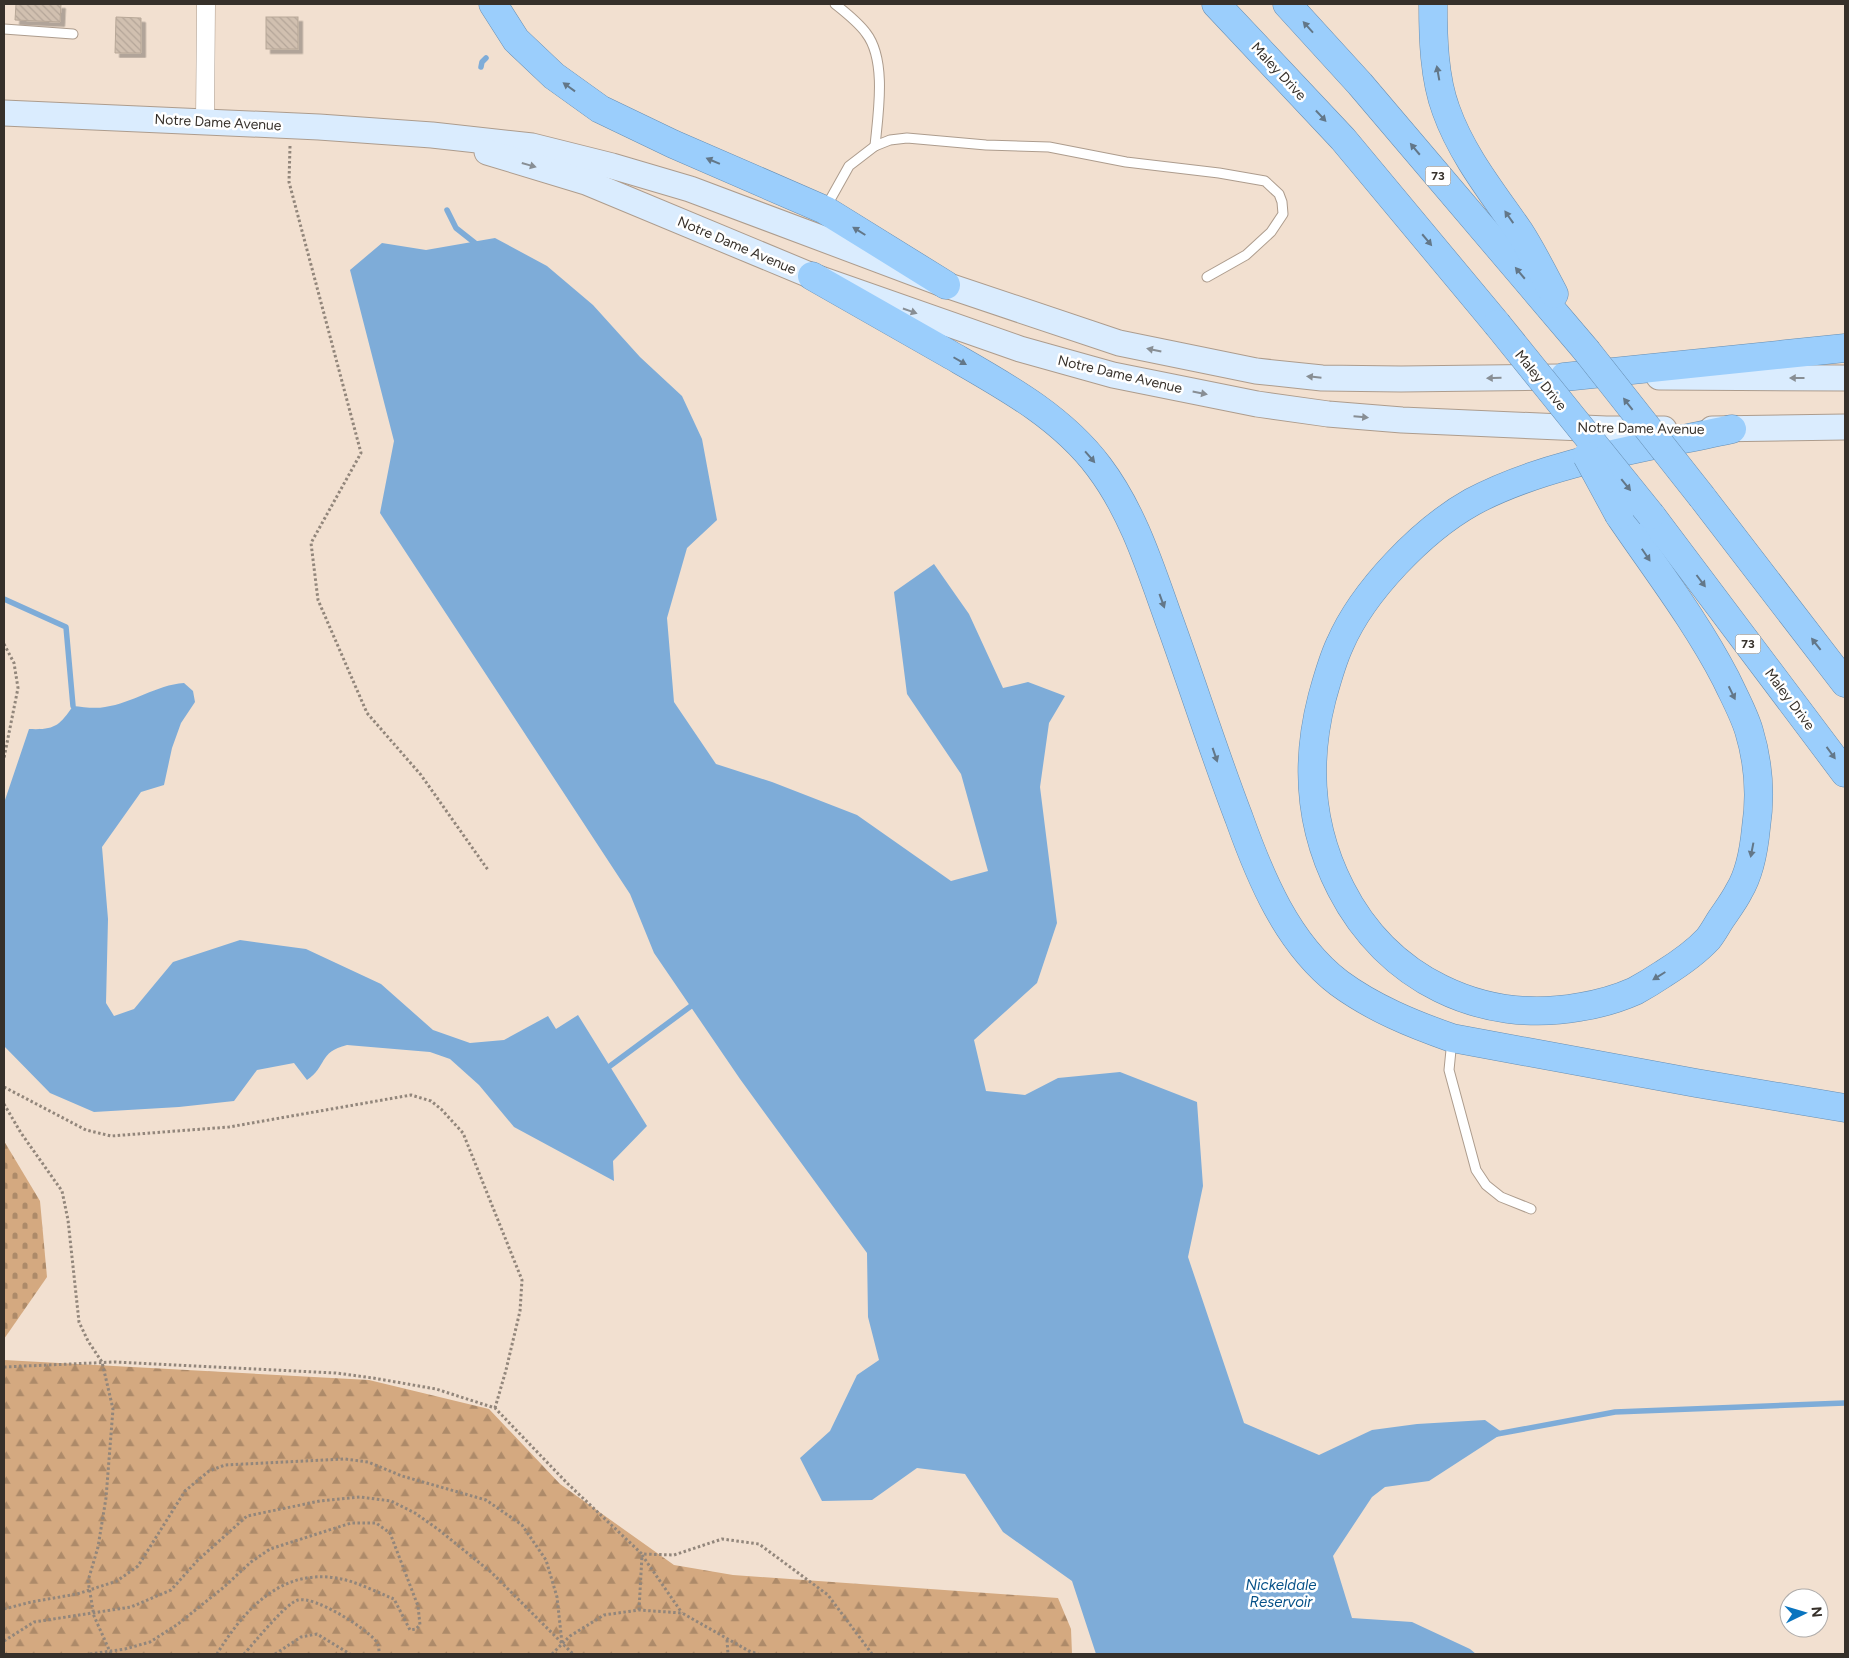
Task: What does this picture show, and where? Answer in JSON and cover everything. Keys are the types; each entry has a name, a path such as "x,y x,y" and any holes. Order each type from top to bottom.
{"highway":[{"path":"493,4 516,40 554,76 600,109 673,144 825,210 946,284"},
{"name":"Maley Drive","path":"1216,4 1343,138 1497,324 1560,387 1651,515 1845,773"},
{"name":"73","path":"1287,4 1360,84 1586,350 1845,683"},
{"path":"1433,4 1433,29 1437,70 1445,108 1459,142 1520,233 1586,350"},
{"path":"812,276 1027,400 1071,435 1099,467 1125,508 1146,554 1247,842 1266,884 1282,915 1307,952 1338,982 1381,1009 1452,1038 1696,1083 1845,1108"},
{"path":"1732,430 1612,456 1550,472 1500,489 1470,504 1441,524 1410,550 1382,579 1359,610 1340,644 1317,718 1313,752 1313,794 1320,836 1332,870 1360,920 1398,960 1438,988 1495,1009 1536,1012 1604,1003 1636,991 1679,964 1709,938 1742,888 1750,859 1760,802 1758,767 1748,729 1715,658 1619,514 1560,387 1845,348"}],"main road":[{"name":"Notre Dame Avenue","path":"4,112 291,125 432,135 532,146 612,166 690,189 946,284 1119,342 1256,372 1332,378 1401,379 1560,387 1845,378"},
{"name":"Notre Dame Avenue","path":"432,135 586,182 812,276 1020,349 1113,375 1257,404 1328,414 1402,420 1606,429 1732,430 1845,427"}],"street":[{"path":"205,121 206,4"}],"lane":[{"path":"835,4 866,33 877,55 879,95 875,146"},
{"path":"4,29 73,34"},
{"path":"825,210 849,166 875,146 890,140 907,138 986,145 1049,147 1126,162 1219,173 1265,181 1279,194 1282,202 1282,214 1271,232 1246,255 1207,277"},
{"path":"1452,1038 1449,1070 1476,1170 1486,1185 1500,1197 1531,1208"}],"path":[{"path":"291,125 289,182 361,453 311,544 318,600 367,713 421,775 488,870"},
{"path":"4,644 14,663 18,688 4,758"},
{"path":"4,1087 86,1130 111,1136 229,1127 411,1095 431,1101 463,1133 522,1280 520,1311 495,1408"},
{"path":"4,1104 21,1133 62,1191 68,1220 79,1322 88,1341 102,1362 113,1409 106,1498 98,1547 88,1581 94,1613 110,1653"},
{"path":"4,1367 102,1362 336,1374 374,1378 436,1389 495,1408 566,1483 642,1554 682,1613"},
{"path":"4,1609 77,1594 117,1581 138,1566 185,1491 209,1471 224,1465 345,1459 368,1462 402,1476 486,1500 522,1525 546,1560 557,1597 562,1643"},
{"path":"4,1641 34,1622 131,1608 171,1590 198,1560 247,1516 320,1501 360,1497 391,1501 415,1513 492,1573 573,1654"},
{"path":"90,1654 110,1653 150,1642 157,1638 178,1624 224,1587 250,1562 270,1549 351,1523 376,1523 390,1533 418,1606 420,1625 416,1630 410,1630 394,1599 336,1578 313,1577 285,1584 253,1605 230,1633 217,1654"},
{"path":"642,1554 674,1555 722,1539 759,1544 828,1595 872,1654"},
{"path":"639,1610 642,1554"},
{"path":"244,1654 283,1612 297,1600 310,1600 326,1606 368,1633 377,1641 379,1654"},
{"path":"552,1654 570,1636 604,1615 639,1610 682,1613 758,1654"},
{"path":"275,1654 300,1637 317,1634 350,1654"},
{"path":"728,1639 728,1654"}],"green space":[{"path":"4,1141 40,1201 47,1277 4,1339"},
{"path":"4,1360 369,1380 489,1409 560,1484 674,1565 733,1575 1058,1598 1071,1629 1072,1654 4,1654"}],"water":[{"name":"Nickeldale Reservoir","path":"495,238 547,266 593,305 640,357 682,396 702,439 717,520 687,548 667,618 674,702 716,764 772,782 857,815 951,881 988,871 961,774 907,694 894,592 934,564 969,614 1003,688 1028,682 1065,696 1049,723 1040,787 1057,923 1037,983 974,1040 986,1091 1025,1095 1058,1078 1120,1072 1197,1102 1203,1186 1188,1257 1244,1423 1319,1455 1372,1430 1417,1424 1485,1420 1503,1433 1429,1481 1385,1487 1372,1497 1333,1556 1352,1618 1412,1622 1470,1649 1476,1654 1096,1654 1072,1581 1003,1532 965,1474 917,1468 872,1500 822,1501 800,1458 830,1431 857,1375 879,1360 868,1317 867,1253 740,1079 654,953 630,894 380,513 394,441 350,270 382,243 426,250"},
{"path":"184,683 193,691 195,702 181,723 172,748 164,785 141,792 102,847 108,919 106,1003 114,1016 134,1009 173,962 240,940 306,949 381,984 433,1030 470,1043 504,1040 548,1016 556,1029 578,1015 647,1126 613,1161 614,1181 514,1127 479,1085 450,1059 430,1052 347,1045 331,1052 318,1070 307,1080 294,1063 257,1070 234,1101 179,1107 94,1112 50,1093 4,1046 4,803 29,729 45,729 56,725 73,706 97,708 115,705 164,687"}],"building":[{"path":"16,4 61,4 60,22 15,20"},
{"path":"116,17 141,18 141,53 115,53"},
{"path":"266,17 298,17 298,49 266,49"}],"waterway":[{"path":"481,67 482,62 486,58"},
{"path":"447,210 456,228 480,247"},
{"path":"4,599 66,627 73,706"},
{"path":"610,1066 691,1006"},
{"path":"1497,1434 1615,1412 1845,1403"}]}
